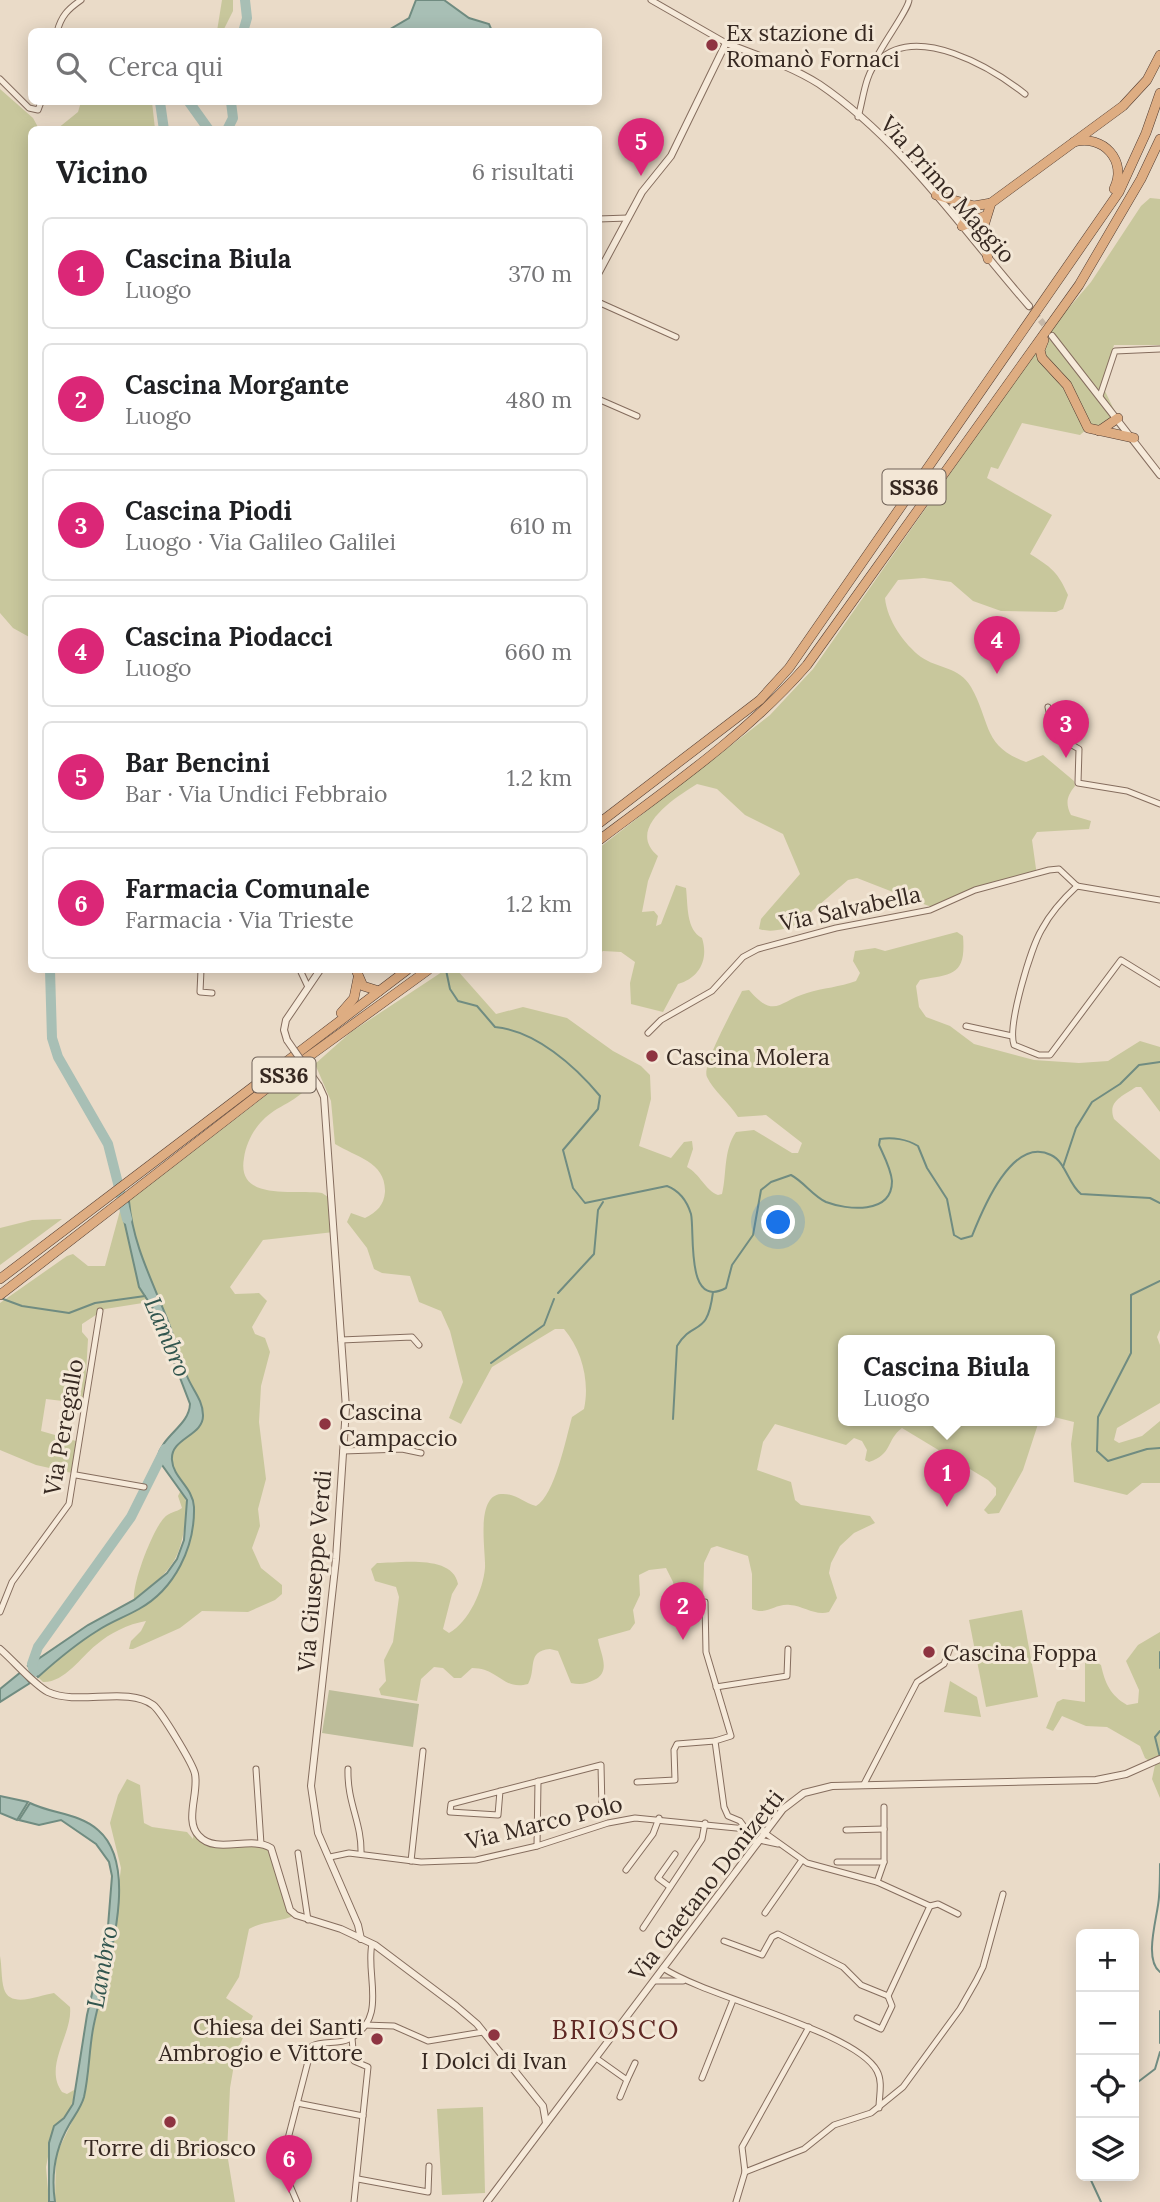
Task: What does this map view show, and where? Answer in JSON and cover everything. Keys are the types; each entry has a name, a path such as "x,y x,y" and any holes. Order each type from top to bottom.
{"highway":[{"path":"988,259 982,232 991,203 1066,145 1123,106 1147,80 1160,55"},
{"name":"SS36","path":"602,821 760,700 789,668 1119,192 1146,133 1160,93"},
{"name":"SS36","path":"602,838 725,745 776,701 820,647 1086,273 1141,179 1160,139"},
{"path":"1063,271 1113,191 1120,174 1115,157 1100,144 1089,140 1066,145"},
{"path":"936,195 974,206 991,203"},
{"path":"962,226 974,206"},
{"path":"962,226 985,216"},
{"path":"1086,273 1040,347 1040,355 1067,385 1088,428 1136,441"},
{"path":"978,426 995,410 1027,365 1046,363"},
{"path":"1097,432 1120,421"},
{"path":"1114,433 1120,421"},
{"name":"SS36","path":"0,1279 403,973"},
{"name":"SS36","path":"0,1295 297,1065 424,973"},
{"path":"357,974 368,989 379,990"},
{"path":"285,1060 301,1043 350,1004 357,974"}],"street":[{"path":"58,28 68,9 81,0"},
{"path":"602,267 642,192 675,149 726,43 650,0"},
{"path":"858,117 872,70 887,34 907,9 909,0"},
{"path":"887,34 888,42 896,50"},
{"name":"Via Primo Maggio","path":"726,43 818,83 858,117 936,195 1029,306"},
{"path":"872,70 878,61 896,50 939,50 961,55 1003,76 1026,94"},
{"path":"0,79 29,108 38,110 40,105"},
{"path":"602,219 628,218"},
{"path":"602,303 676,337"},
{"path":"1052,335 1160,475"},
{"path":"1100,396 1115,351 1160,349"},
{"path":"602,401 637,416"},
{"path":"1048,707 1054,735 1079,749 1079,783 1127,790 1160,804"},
{"name":"Via Salvabella","path":"648,1033 661,1020 712,991 743,957 775,943 930,910 975,890 1049,870 1059,869 1077,886 1160,900"},
{"path":"1077,886 1055,909 1040,932 1012,1036 1014,1045 1050,1055 1121,960 1160,984"},
{"path":"201,973 200,992 212,993"},
{"path":"302,973 308,986 318,973"},
{"name":"Via Giuseppe Verdi","path":"308,986 286,1020 284,1030 288,1041 324,1097 345,1408 336,1559 311,1786 318,1833 358,1925 361,1939"},
{"path":"966,1026 1012,1036"},
{"name":"Via Peregallo","path":"0,1612 12,1582 69,1504 76,1475 100,1311"},
{"path":"341,1340 412,1337 419,1345"},
{"path":"343,1451 402,1449 421,1453"},
{"path":"76,1475 144,1488"},
{"path":"636,1782 675,1780 674,1750 677,1744 715,1741 731,1736 706,1652 705,1602"},
{"path":"864,1784 917,1682 944,1664 950,1648"},
{"path":"0,1649 40,1687 66,1697 132,1698 154,1706 194,1770 196,1787 192,1824 198,1835 208,1842 261,1844 274,1851 287,1906 296,1915 373,1945 429,1984 483,2032 543,2106 546,2124"},
{"path":"716,1687 787,1676 788,1649"},
{"path":"715,1741 725,1812 740,1821 758,1842 778,1844"},
{"path":"411,1860 423,1751"},
{"name":"Via Gaetano Donizetti","path":"487,2202 783,1809 804,1793 818,1788 864,1784 1083,1781 1118,1777 1160,1759"},
{"path":"500,1791 498,1815 450,1812 451,1804 500,1791 538,1782 601,1765 602,1809"},
{"path":"256,1769 261,1844"},
{"path":"348,1769 349,1801 360,1830 361,1854"},
{"path":"537,1846 538,1782"},
{"path":"877,1882 884,1862 884,1807"},
{"path":"626,1870 653,1834 659,1818"},
{"name":"Via Marco Polo","path":"330,1857 349,1853 443,1863 476,1860 537,1846 622,1819 659,1818 766,1832"},
{"path":"643,1927 702,1839 705,1823"},
{"path":"846,1830 884,1829"},
{"path":"766,1832 778,1844 802,1860 877,1882 930,1906 938,1905 958,1914"},
{"path":"298,1853 308,1920"},
{"path":"670,1887 658,1878 675,1854"},
{"path":"765,1913 802,1860"},
{"path":"837,1862 884,1862"},
{"path":"745,2172 804,2149 834,2125 879,2108 903,2087 971,1990 983,1967 1003,1894"},
{"path":"888,1996 930,1906"},
{"path":"297,2202 285,2174 284,2154 314,2044 353,2036 369,2017 374,2001 373,1945 358,1925"},
{"path":"724,1941 762,1955 772,1937 778,1934 843,1967 861,1985 888,1996 892,2006 881,2029 857,2018"},
{"path":"663,1968 682,1981"},
{"path":"652,1982 659,1978 682,1981 809,2027 872,2064 880,2080 879,2108"},
{"path":"702,2078 733,2000"},
{"path":"364,2025 394,2025 428,2041 483,2032"},
{"path":"736,2202 745,2172 742,2147 809,2027"},
{"path":"353,2036 354,2061 368,2067 354,2202"},
{"path":"596,2058 627,2080"},
{"path":"620,2097 635,2063"},
{"path":"297,2103 363,2116"},
{"path":"543,2106 561,2105"},
{"path":"358,2179 425,2192 429,2189 429,2166"}],"green space":[{"path":"222,0 233,0 233,11 224,28 217,28"},
{"path":"0,89 33,118 37,126 28,126 28,636 13,628 0,613"},
{"path":"80,105 152,105 155,126 61,126 78,112"},
{"path":"1150,198 1160,199 1160,345 1114,345 1102,385 1118,418 1105,429 1088,428 1080,435 1022,423 998,469 991,467 987,478 1052,515 1030,554 1049,567 1061,581 1068,595 1063,609 1056,612 1001,611 973,601 951,582 924,578 898,580 885,598 893,623 908,645 921,657 954,671 966,680 990,732 1002,748 1026,762 1043,755 1074,781 1075,786 1068,800 1069,811 1071,815 1091,821 1089,829 1037,832 1032,840 1037,876 975,890 934,908 857,878 848,880 797,924 769,931 759,929 761,919 800,874 783,834 745,815 717,789 697,784 667,805 650,825 647,835 649,846 658,856 648,881 642,912 654,911 658,916 656,926 661,924 676,885 686,888 690,923 702,938 704,946 703,961 697,973 678,984 663,1012 631,1004 630,983 635,962 621,952 602,952 602,846 770,715 813,669 1055,324 1091,282 1141,206"},
{"path":"957,932 963,936 960,965 949,974 920,980 916,986 919,1007 926,1017 950,1026 974,1044 1034,1060 1079,1063 1108,1061 1140,1041 1160,1047 1160,1112 1141,1087 1136,1087 1114,1103 1112,1113 1114,1119 1160,1160 1160,1330 1157,1337 1160,1345 1160,1403 1117,1428 1114,1440 1119,1443 1142,1436 1160,1421 1160,1483 1142,1483 1127,1495 1074,1482 1071,1444 1074,1422 1055,1417 1055,1335 838,1335 838,1426 1037,1426 1023,1470 999,1513 988,1514 984,1510 996,1495 996,1488 988,1480 902,1428 893,1437 886,1451 869,1462 865,1460 867,1450 862,1441 854,1438 846,1445 775,1424 763,1442 757,1470 791,1482 795,1500 801,1505 870,1516 875,1523 854,1533 840,1546 831,1563 829,1573 837,1598 829,1612 819,1613 790,1605 762,1611 752,1609 752,1574 748,1556 717,1546 711,1548 704,1563 703,1603 677,1607 673,1582 666,1568 649,1570 639,1575 640,1595 633,1610 635,1623 630,1630 598,1639 604,1667 599,1677 591,1681 571,1683 558,1651 550,1649 543,1650 535,1657 528,1684 512,1684 489,1671 472,1668 461,1678 454,1678 443,1668 434,1667 421,1679 417,1701 381,1695 379,1689 386,1681 384,1660 393,1642 399,1597 396,1587 375,1581 371,1569 377,1563 411,1562 436,1564 446,1568 454,1574 458,1584 452,1594 443,1629 449,1633 456,1628 474,1605 484,1577 484,1526 488,1504 493,1497 501,1494 511,1495 536,1506 543,1500 559,1465 572,1417 584,1409 585,1377 580,1356 570,1337 564,1329 555,1329 492,1367 461,1424 449,1418 463,1382 450,1331 441,1311 419,1302 410,1276 382,1273 374,1269 367,1248 347,1222 351,1213 365,1218 379,1208 385,1192 384,1182 375,1167 335,1144 331,1101 315,1064 351,1032 440,973 460,973 496,1014 523,1007 567,1018 613,1051 641,1066 650,1075 651,1099 639,1146 671,1158 684,1142 692,1141 693,1149 687,1167 718,1195 722,1194 727,1155 736,1132 754,1130 792,1153 798,1153 802,1143 766,1115 738,1117 707,1077 714,1048 742,991 749,990 765,1004 777,1006 807,993 856,981 860,973 853,961 855,951 875,948 885,951"},
{"path":"300,1069 310,1084 300,1095 268,1115 256,1128 246,1148 244,1172 249,1181 258,1187 283,1192 322,1193 328,1197 334,1232 263,1240 230,1287 235,1294 259,1293 267,1301 252,1327 255,1334 265,1338 270,1352 261,1386 259,1422 266,1479 258,1509 260,1526 252,1548 261,1568 282,1585 282,1594 248,1612 202,1611 180,1628 133,1649 129,1649 131,1641 146,1621 126,1627 101,1641 65,1674 43,1682 38,1677 74,1647 102,1628 139,1609 162,1590 180,1565 191,1537 193,1500 172,1460 176,1447 202,1422 203,1410 184,1369 143,1260 134,1232 129,1201"},
{"path":"121,1207 137,1280 149,1302 105,1309 82,1324 82,1332 88,1339 84,1408 71,1402 46,1399 41,1431 76,1441 72,1473 36,1465 0,1450 0,1303 67,1256 73,1254 88,1266 105,1266"},
{"path":"62,1219 0,1265 0,1228 32,1220"},
{"path":"181,1490 186,1512 184,1532 176,1556 165,1573 134,1600 139,1570 154,1534 166,1516 182,1508 178,1496"},
{"path":"1022,1610 1038,1697 986,1707 969,1620"},
{"path":"1160,1632 1160,1798 1152,1779 1155,1765 1145,1758 1140,1746 1107,1727 1086,1726 1062,1716 1053,1731 1046,1728 1057,1702 1063,1699 1085,1702 1085,1656 1101,1665 1107,1683 1116,1697 1127,1705 1138,1703 1139,1690 1126,1661 1138,1645"},
{"path":"950,1681 977,1697 981,1717 944,1712"},
{"path":"329,1690 419,1704 413,1747 322,1733"},
{"path":"127,1779 140,1785 144,1823 152,1827 187,1832 193,1839 194,1830 208,1842 271,1848 283,1896 296,1915 249,1929 239,1977 226,1998 253,2016 236,2053 230,2088 227,2153 235,2202 55,2202 56,2155 83,2099 93,2031 111,1949 121,1868 110,1823 118,1795"},
{"path":"0,1956 3,1985 7,1995 19,2000 54,1993 70,2007 70,2017 56,2072 62,2092 67,2094 74,2090 74,2096 69,2111 54,2126 46,2167 49,2202 0,2202"},
{"path":"483,2107 485,2193 442,2195 437,2109"}],"water":[{"path":"416,0 444,0 469,18 489,24 491,28 392,28 409,18"},
{"path":"129,1201 144,1262 187,1376 203,1410 202,1422 176,1447 172,1460 193,1500 191,1537 180,1566 152,1601 89,1636 38,1677 28,1666 88,1625 134,1600 167,1573 177,1559 184,1540 187,1500 157,1458 160,1450 189,1412 190,1404 154,1310 139,1287 121,1207"},
{"path":"21,1672 30,1683 0,1702 0,1689"},
{"path":"0,1796 28,1802 17,1820 0,1813"},
{"path":"30,1803 91,1824 111,1848 118,1871 116,1925 93,2029 86,2089 57,2153 54,2172 55,2202 49,2202 49,2143 54,2126 64,2118 73,2104 87,2015 108,1926 112,1876 109,1862 96,1844 61,1820 39,1825 19,1820"}],"waterway":[{"path":"244,28 247,18 245,0"},
{"path":"160,105 163,126"},
{"path":"191,105 206,126"},
{"path":"229,126 233,118 231,105"},
{"path":"50,973 52,1038 58,1057 108,1144 127,1219"},
{"path":"447,973 450,989 458,1001 477,1006 495,1027 525,1035 554,1052 579,1073 600,1096 598,1109 563,1150 573,1188 585,1203 667,1186 676,1191 691,1214 698,1279 704,1288 713,1292 726,1288 732,1265 753,1235 761,1190 771,1182 791,1175 826,1202 845,1207 867,1207 885,1200 892,1181 879,1145 880,1139 899,1139 918,1146 927,1168 947,1199 954,1235 961,1239 972,1236 991,1194 1012,1165 1024,1156 1037,1152 1056,1158 1081,1194 1150,1198 1160,1203"},
{"path":"1063,1167 1076,1128 1092,1102 1120,1084 1139,1065 1160,1062"},
{"path":"558,1293 594,1254 598,1210 603,1202"},
{"path":"1160,1281 1131,1295 1131,1353 1098,1417 1097,1451 1108,1461 1147,1449 1160,1448"},
{"path":"673,1419 677,1346 689,1332 703,1322 713,1292"},
{"path":"3,1299 22,1306 69,1313 95,1303 145,1296"},
{"path":"491,1363 544,1325 554,1299"},
{"name":"Lambro","path":"34,1672 32,1664 38,1647 131,1517 165,1449"},
{"path":"1160,1652 1160,1668"},
{"path":"1160,1731 1155,1737 1160,1757"},
{"path":"1160,1864 1159,1897 1152,1948 1155,1966 1160,1972"},
{"path":"1160,2011 1160,2043"},
{"path":"1139,2081 1155,2069 1160,2052"},
{"path":"1091,2181 1101,2202"}],"tunnel":[{"path":"1029,306 1050,332"}],"place":[{"name":"Ex stazione di Romanò Fornaci","path":"712,45"},
{"name":"Bar Bencini","path":"641,176"},
{"name":"Cascina Piodacci","path":"997,674"},
{"name":"Cascina Piodi","path":"1066,758"},
{"name":"Cascina Molera","path":"652,1056"},
{"name":"Cascina Campaccio","path":"325,1424"},
{"name":"Cascina Biula","path":"947,1507"},
{"name":"Cascina Morgante","path":"683,1640"},
{"name":"Cascina Foppa","path":"929,1652"},
{"name":"I Dolci di Ivan","path":"494,2035"},
{"name":"Chiesa dei Santi Ambrogio e Vittore","path":"377,2039"},
{"name":"Torre di Briosco","path":"170,2122"},
{"name":"Farmacia Comunale","path":"289,2193"}],"district":[{"name":"BRIOSCO","path":"616,2029"}]}
